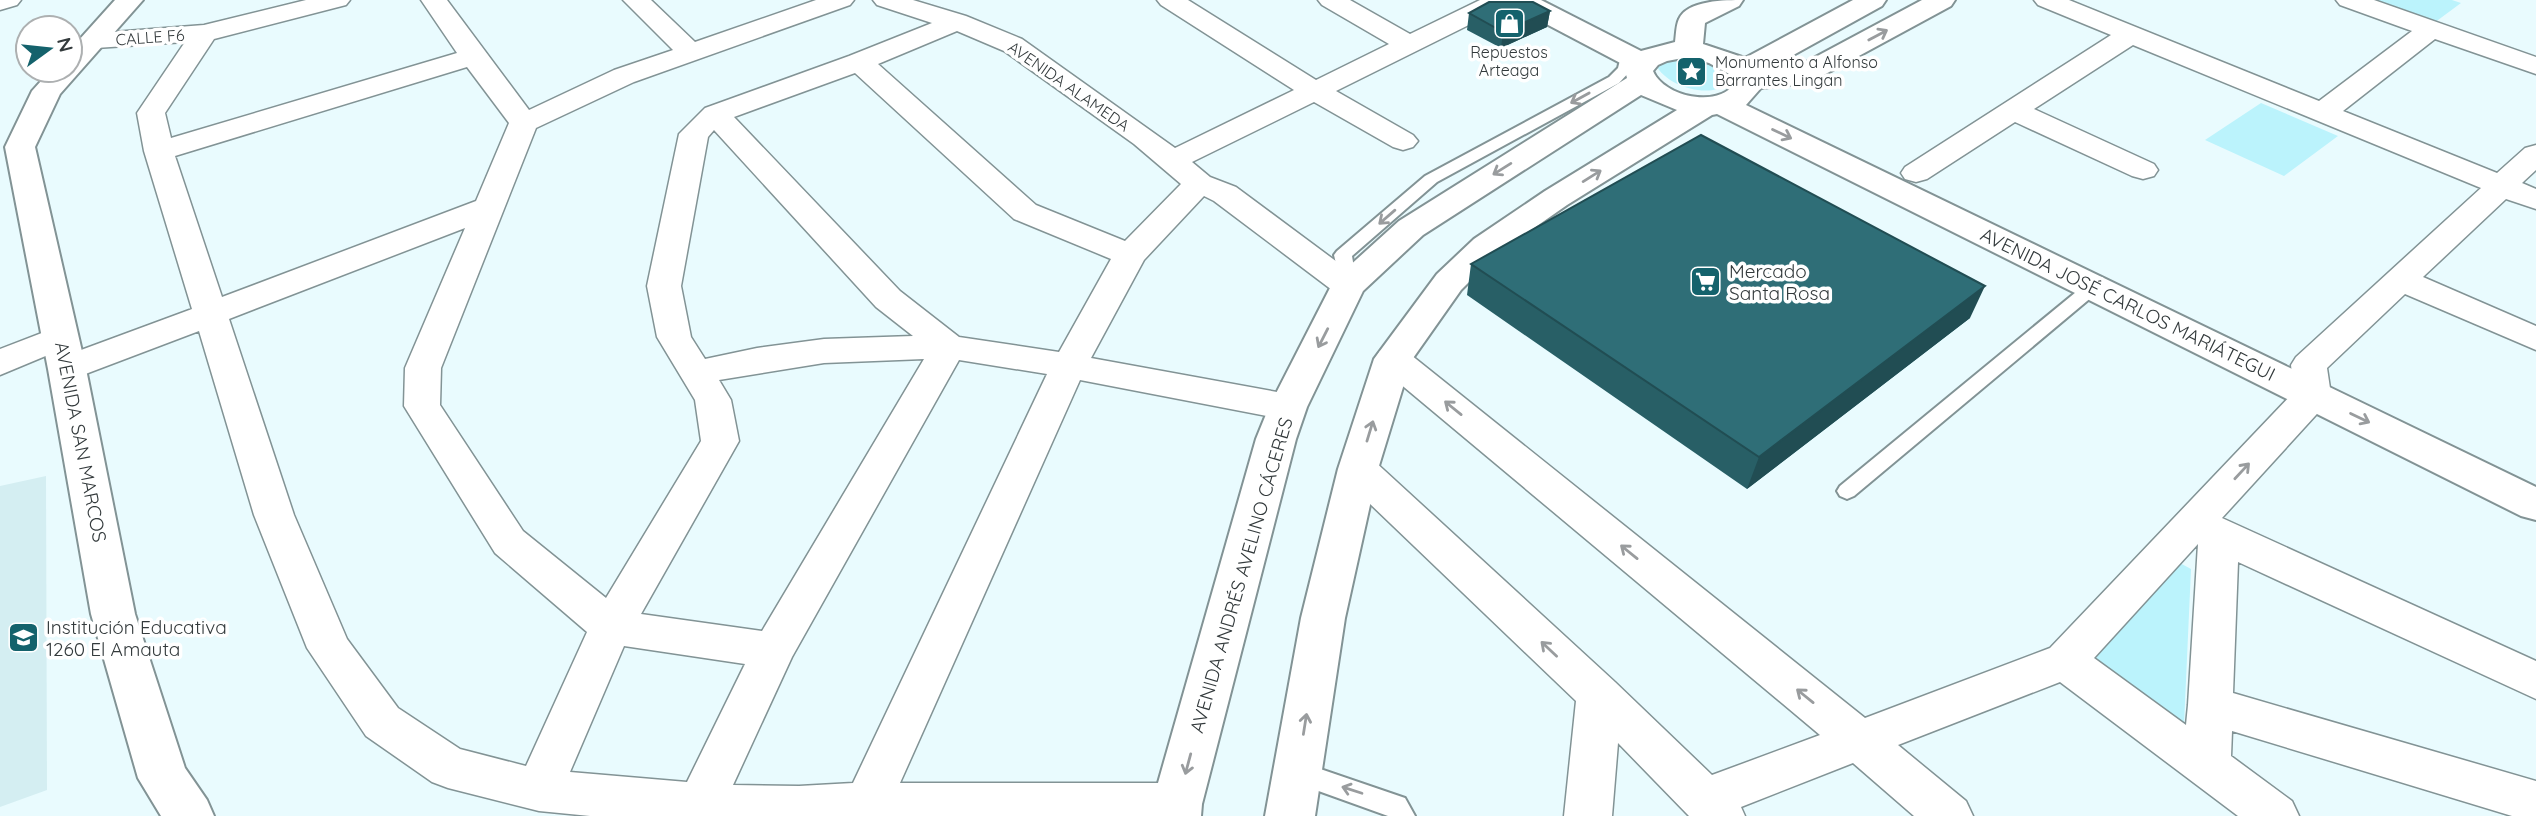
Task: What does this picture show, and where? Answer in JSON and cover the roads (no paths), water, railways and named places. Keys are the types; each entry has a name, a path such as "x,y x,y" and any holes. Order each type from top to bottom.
{"street":[{"path":"0,2 8,0"},
{"name":"AVENIDA SAN MARCOS","path":"84,53 130,0"},
{"name":"CALLE F6","path":"96,40 204,33 337,0"},
{"path":"434,0 472,57 524,123"},
{"path":"636,0 689,51"},
{"path":"773,650 611,627 509,542 422,406 423,368 524,123 624,76 689,51 841,0"},
{"name":"AVENIDA ALAMEDA","path":"886,0 957,22 1013,45 1186,172 1210,205 1345,293"},
{"path":"1170,0 1313,90 1403,141"},
{"path":"1331,0 1409,44"},
{"path":"867,804 1069,366 1130,255 1186,172 1313,90 1500,0"},
{"path":"1521,0 1637,66 1663,96 1678,101 1730,84 1799,77 1942,0"},
{"path":"1575,0 1680,50 1730,84"},
{"path":"1680,50 1692,19 1730,0"},
{"path":"1730,84 1821,0"},
{"path":"1290,816 1322,618 1358,470 1393,359 1449,282 1486,246 1730,84 1873,0"},
{"path":"2047,0 2536,200"},
{"path":"2349,0 2536,66"},
{"path":"539,790 611,627 720,440 713,400 674,337 664,286 694,134 715,114 859,62 957,22"},
{"path":"2322,113 2431,29"},
{"path":"204,33 151,113 159,152 274,515 329,648 382,722 448,767 539,790 700,805 799,808 867,804 1177,810"},
{"path":"1916,173 2131,34"},
{"name":"AVENIDA ANDRÉS AVELINO CÁCERES","path":"1177,810 1276,439 1288,407 1345,293 1411,228 1648,57 1680,50"},
{"path":"159,152 472,57"},
{"path":"859,62 1025,212 1130,255"},
{"name":"AVENIDA SAN MARCOS","path":"54,84 10,150 64,353 113,614 163,778 189,816"},
{"name":"AVENIDA JOSÉ CARLOS MARIÁTEGUI","path":"1730,84 1916,173 2311,380 2536,505"},
{"name":"AVENIDA JOSÉ CARLOS MARIÁTEGUI","path":"1730,84 2093,287 2536,475"},
{"path":"2013,110 2143,170"},
{"path":"715,114 888,299 949,347"},
{"path":"1358,470 1599,695 1713,808 1858,739 2065,661 2207,528 2311,380 2401,279 2536,154"},
{"path":"0,363 64,353 211,312 490,206"},
{"path":"2401,279 2536,339"},
{"path":"700,805 773,650 949,347"},
{"path":"695,373 757,360 824,351 949,347 1069,366 1288,407"},
{"path":"1393,359 1949,816"},
{"path":"2207,528 2536,681"},
{"path":"2207,528 2210,705 2207,766"},
{"path":"2065,661 2275,816"},
{"path":"1588,816 1599,695"},
{"path":"2210,705 2536,802"}],"lane":[{"path":"1847,491 2093,287"},
{"path":"1297,772 1396,806 1402,816"}],"place":[{"name":"Repuestos Arteaga","path":"1509,23"},
{"name":"Monumento a Alfonso Barrantes Lingan","path":"1692,71"},
{"name":"Mercado Santa Rosa","path":"1706,282"},
{"name":"Institución Educativa 1260 El Amauta","path":"23,638"}]}
